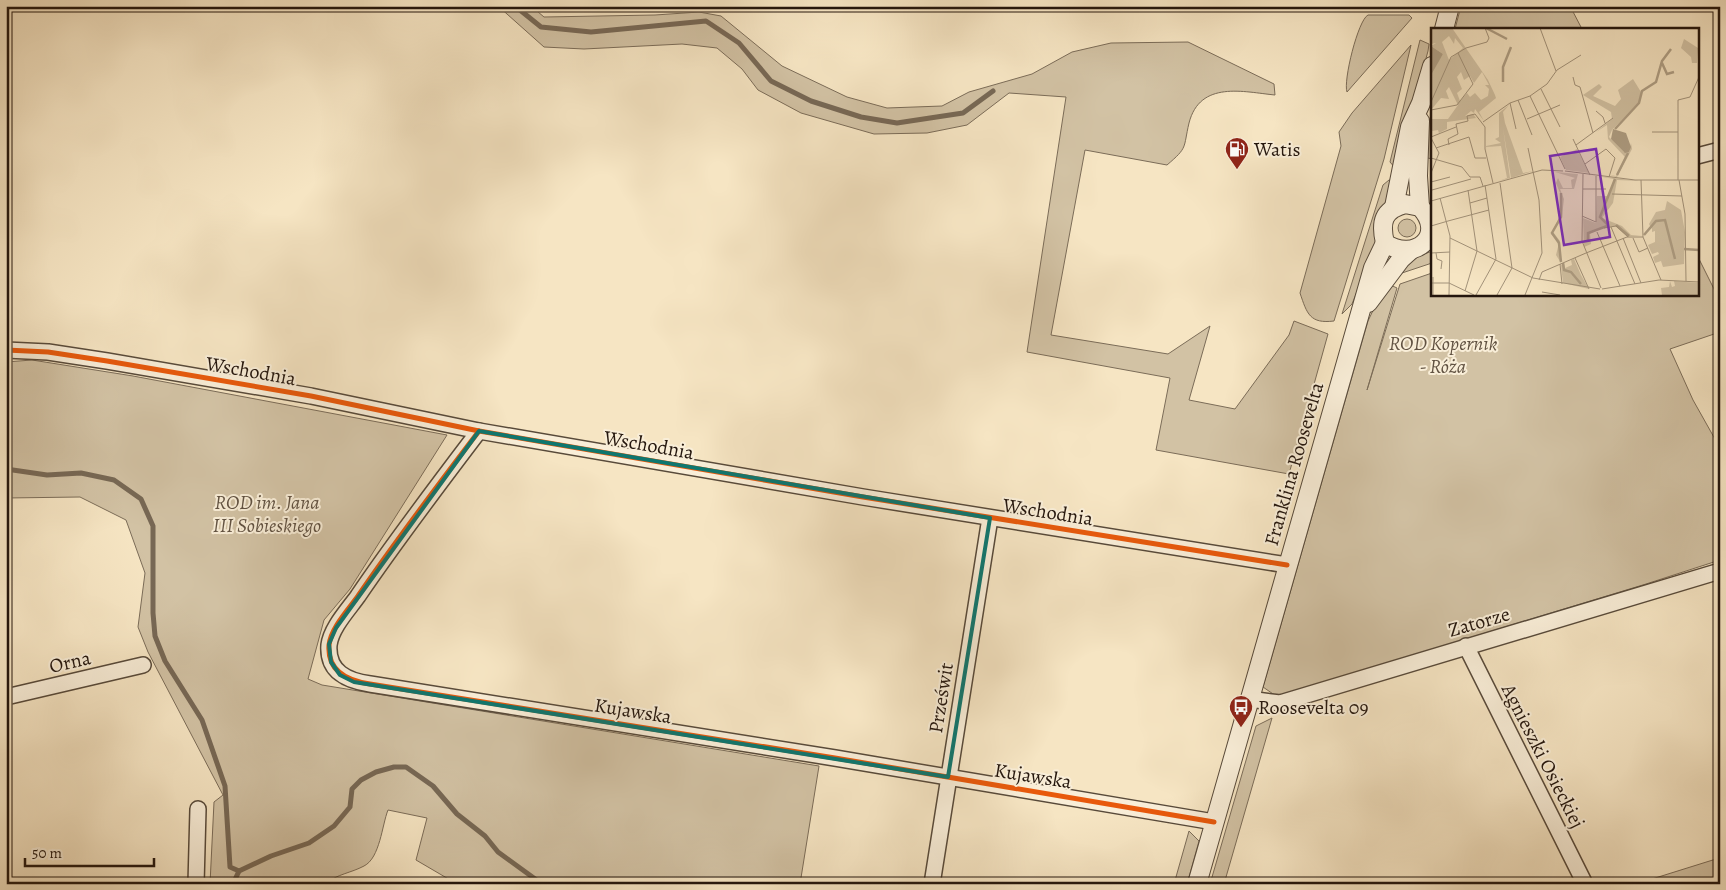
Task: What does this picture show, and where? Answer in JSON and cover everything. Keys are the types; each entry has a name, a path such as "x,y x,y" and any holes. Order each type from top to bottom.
{"street":[{"path":"1444,28 1450,6"},
{"path":"1394,207 1410,127 1421,103 1431,69"},
{"path":"1421,103 1418,176 1427,216 1430,234 1429,241 1411,250 1396,248 1385,243 1382,229 1388,213 1394,207 1405,204 1427,216"},
{"path":"1698,156 1720,150"},
{"name":"Franklina Roosevelta","path":"1197,884 1373,268 1385,243"},
{"name":"Franklina Roosevelta","path":"1360,316 1381,284 1411,250"},
{"name":"Wschodnia","path":"6,350 48,352 107,361 310,396 479,431 990,518 1287,565"},
{"name":"Kujawska","path":"479,431 383,560 336,628 329,644 331,662 340,675 354,682 948,777 1214,822"},
{"name":"Prześwit","path":"932,884 990,518"},
{"name":"Zatorze","path":"1249,699 1268,703 1280,703 1720,571"},
{"name":"Agnieszki Osieckiej","path":"1466,646 1585,884"},
{"name":"Orna","path":"6,697 143,665"},
{"path":"196,884 198,809"}],"highlighted area":[{"path":"479,431 990,518 948,777 354,682 340,675 331,662 329,644 336,628"}],"green space":[{"path":"498,6 531,6 544,17 655,15 699,12 721,16 782,66 847,97 887,108 942,106 969,92 1032,74 1072,52 1111,43 1188,42 1274,84 1275,95 1237,91 1213,94 1203,100 1195,109 1189,123 1182,151 1167,165 1085,150 1051,335 1168,354 1210,326 1189,400 1235,409 1289,335 1294,321 1328,334 1289,474 1156,450 1170,378 1027,352 1066,97 1009,93 967,125 927,133 874,134 801,113 758,90 742,69 717,48 682,44 584,49 544,47"},
{"path":"1461,6 1570,6 1581,28 1455,28"},
{"path":"1368,15 1409,15 1412,18 1347,92 1347,76 1352,51 1364,19"},
{"path":"1420,40 1429,44 1428,51 1396,169 1390,162"},
{"path":"1411,45 1384,159 1334,321 1320,321 1308,312 1300,293 1341,146 1339,132 1352,113"},
{"path":"1431,115 1431,159 1420,156"},
{"path":"1389,180 1395,181 1376,237 1376,244 1352,304 1342,314 1383,185"},
{"path":"1403,219 1411,219 1416,224 1414,235 1403,237 1398,232 1398,224"},
{"path":"1431,251 1431,263 1396,275 1410,260"},
{"name":"ROD Kopernik - Róża","path":"1698,257 1720,301 1720,332 1670,349 1693,400 1720,448 1720,560 1276,696 1263,687 1368,321 1386,283 1397,288 1367,390 1400,284 1431,273 1431,295 1698,295"},
{"name":"ROD im. Jana III Sobieskiego","path":"32,360 133,376 447,435 350,589 324,620 308,679 322,685 819,766 800,884 457,884 416,860 427,818 388,810 380,841 374,856 369,862 325,884 210,884 214,802 223,795 148,652 138,627 145,573 126,520 80,497 6,498 6,362"},
{"path":"1272,718 1224,884 1210,884 1256,726"},
{"path":"1189,831 1199,841 1187,884 1174,884"},
{"path":"1716,859 1720,869 1720,884 1636,884"}],"waterway":[{"path":"515,6 541,27 591,32 706,21 739,43 771,81 811,101 861,117 897,123 963,113 993,91"},
{"path":"6,469 47,475 81,473 114,480 141,499 153,526 153,613 155,636 165,661 202,720 225,786 230,867 239,871"},
{"path":"233,884 239,871 271,856 309,843 334,826 350,807 352,789 361,780 376,772 394,767 406,767 433,786 457,814 485,836 498,852 542,884"}],"cycle path":[{"path":"6,350 48,352 107,361 311,396 479,431 863,497 1287,565"},
{"path":"479,431 340,619 329,645 331,662 340,674 362,683 835,758 1214,822"}],"place":[{"name":"Watis","path":"1237,170"},
{"name":"Roosevelta 09","path":"1241,728"}]}
